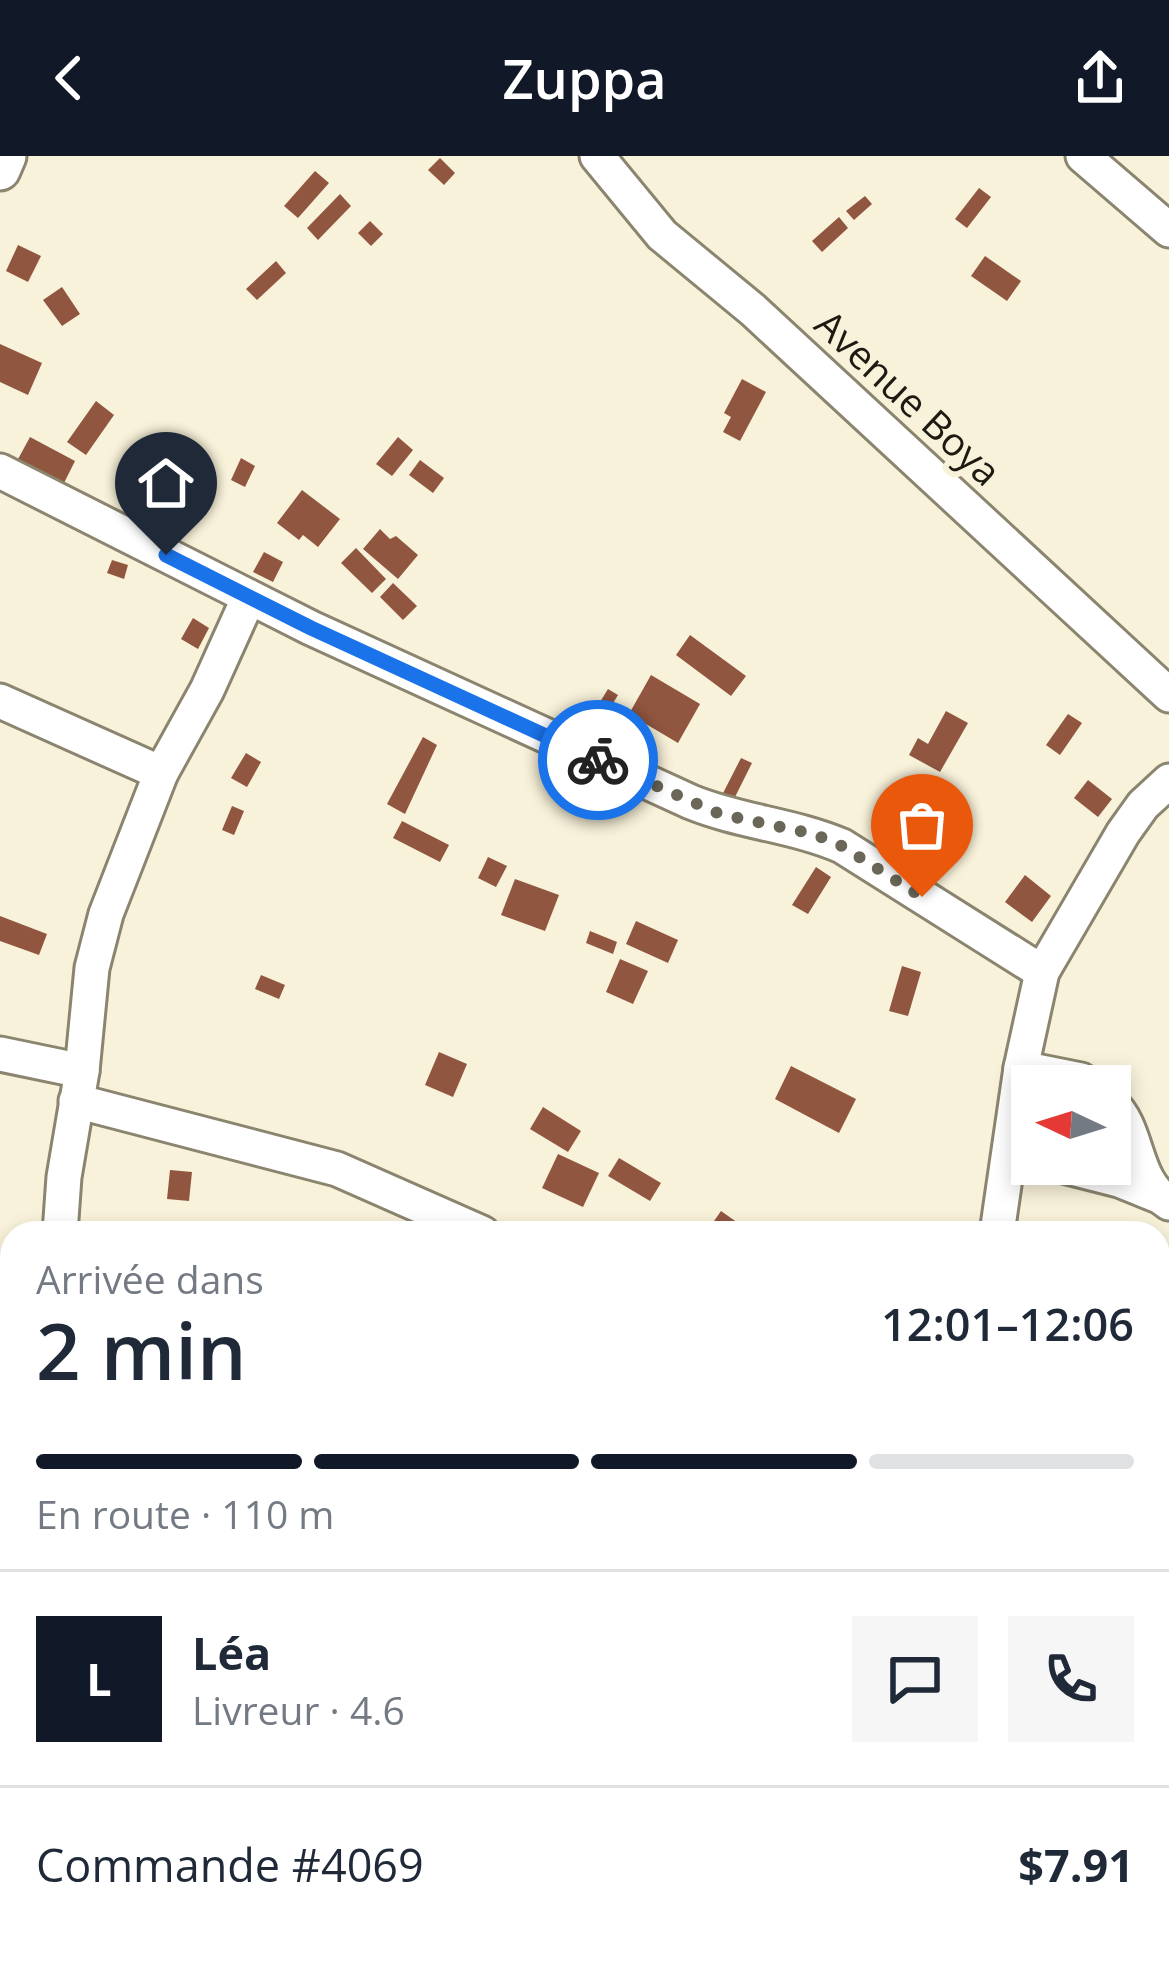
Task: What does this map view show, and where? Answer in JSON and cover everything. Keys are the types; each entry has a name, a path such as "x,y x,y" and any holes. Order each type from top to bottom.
{"street":[{"path":"0,170 6,156"},
{"name":"Avenue Boya","path":"597,156 662,235 753,310 1169,695"},
{"path":"1083,156 1169,230"},
{"path":"0,471 249,597 691,802 720,814 814,834 842,846 1042,972"},
{"path":"61,1221 67,1155 106,914 161,773 249,597"},
{"path":"0,700 161,773"},
{"path":"1023,1065 1042,972 1123,833 1169,781"},
{"path":"0,1054 80,1086 337,1168 455,1221"},
{"path":"1131,1141 1141,1172 1162,1199"},
{"path":"1001,1221 1012,1185"},
{"path":"1130,1185 1162,1199"}],"building":[{"path":"440,158 455,173 444,185 428,170"},
{"path":"315,171 329,183 298,218 284,206"},
{"path":"979,188 991,197 967,228 955,219"},
{"path":"340,194 351,206 318,240 307,228"},
{"path":"865,196 872,204 854,220 846,211"},
{"path":"839,217 848,228 822,252 812,241"},
{"path":"370,221 383,234 371,246 358,233"},
{"path":"18,245 41,256 28,282 6,271"},
{"path":"985,256 1021,281 1007,301 971,276"},
{"path":"276,261 286,273 257,300 246,289"},
{"path":"62,287 80,314 62,326 43,300"},
{"path":"0,344 42,363 28,395 0,382"},
{"path":"742,379 766,392 740,441 723,432 731,417 724,413"},
{"path":"96,401 114,415 86,455 67,442"},
{"path":"30,437 75,461 63,485 17,461"},
{"path":"398,437 413,450 392,476 376,464"},
{"path":"241,458 255,466 245,487 231,480"},
{"path":"420,460 444,478 433,493 409,475"},
{"path":"302,490 340,519 318,547 277,523"},
{"path":"380,529 418,555 398,579 363,549"},
{"path":"356,548 386,579 372,593 341,563"},
{"path":"264,552 283,562 273,582 253,572"},
{"path":"112,560 128,565 124,579 107,573"},
{"path":"393,583 417,606 403,620 380,597"},
{"path":"193,618 209,628 198,649 181,639"},
{"path":"690,635 746,676 731,696 676,655"},
{"path":"651,675 700,704 678,743 629,714"},
{"path":"608,689 618,695 607,713 597,707"},
{"path":"946,711 968,723 940,772 909,755 918,738 928,744"},
{"path":"1068,714 1082,723 1060,755 1046,745"},
{"path":"423,737 437,745 405,814 387,804"},
{"path":"246,753 261,762 247,787 231,778"},
{"path":"741,758 752,763 731,805 720,799"},
{"path":"1088,780 1112,799 1098,817 1074,798"},
{"path":"232,806 244,811 234,835 222,830"},
{"path":"402,821 449,845 440,862 393,838"},
{"path":"488,857 507,866 496,887 478,878"},
{"path":"816,867 831,877 808,914 792,905"},
{"path":"1025,875 1051,896 1032,922 1005,902"},
{"path":"515,879 559,895 545,931 501,915"},
{"path":"0,916 47,934 39,955 0,941"},
{"path":"636,921 678,940 668,963 626,944"},
{"path":"590,931 617,942 613,954 586,943"},
{"path":"620,959 648,971 633,1004 606,992"},
{"path":"902,966 921,972 908,1016 889,1011"},
{"path":"261,975 285,985 279,999 255,989"},
{"path":"439,1052 467,1064 453,1097 425,1085"},
{"path":"791,1066 856,1099 839,1133 775,1099"},
{"path":"543,1107 581,1131 568,1152 530,1129"},
{"path":"558,1154 599,1173 583,1207 542,1188"},
{"path":"619,1158 661,1183 650,1201 608,1176"},
{"path":"170,1170 192,1172 189,1201 167,1199"},
{"path":"721,1211 735,1221 714,1221"}],"way so far":[{"path":"598,760 720,814 814,834 842,846 922,897"}],"route":[{"path":"166,555 311,628 598,760"}]}
